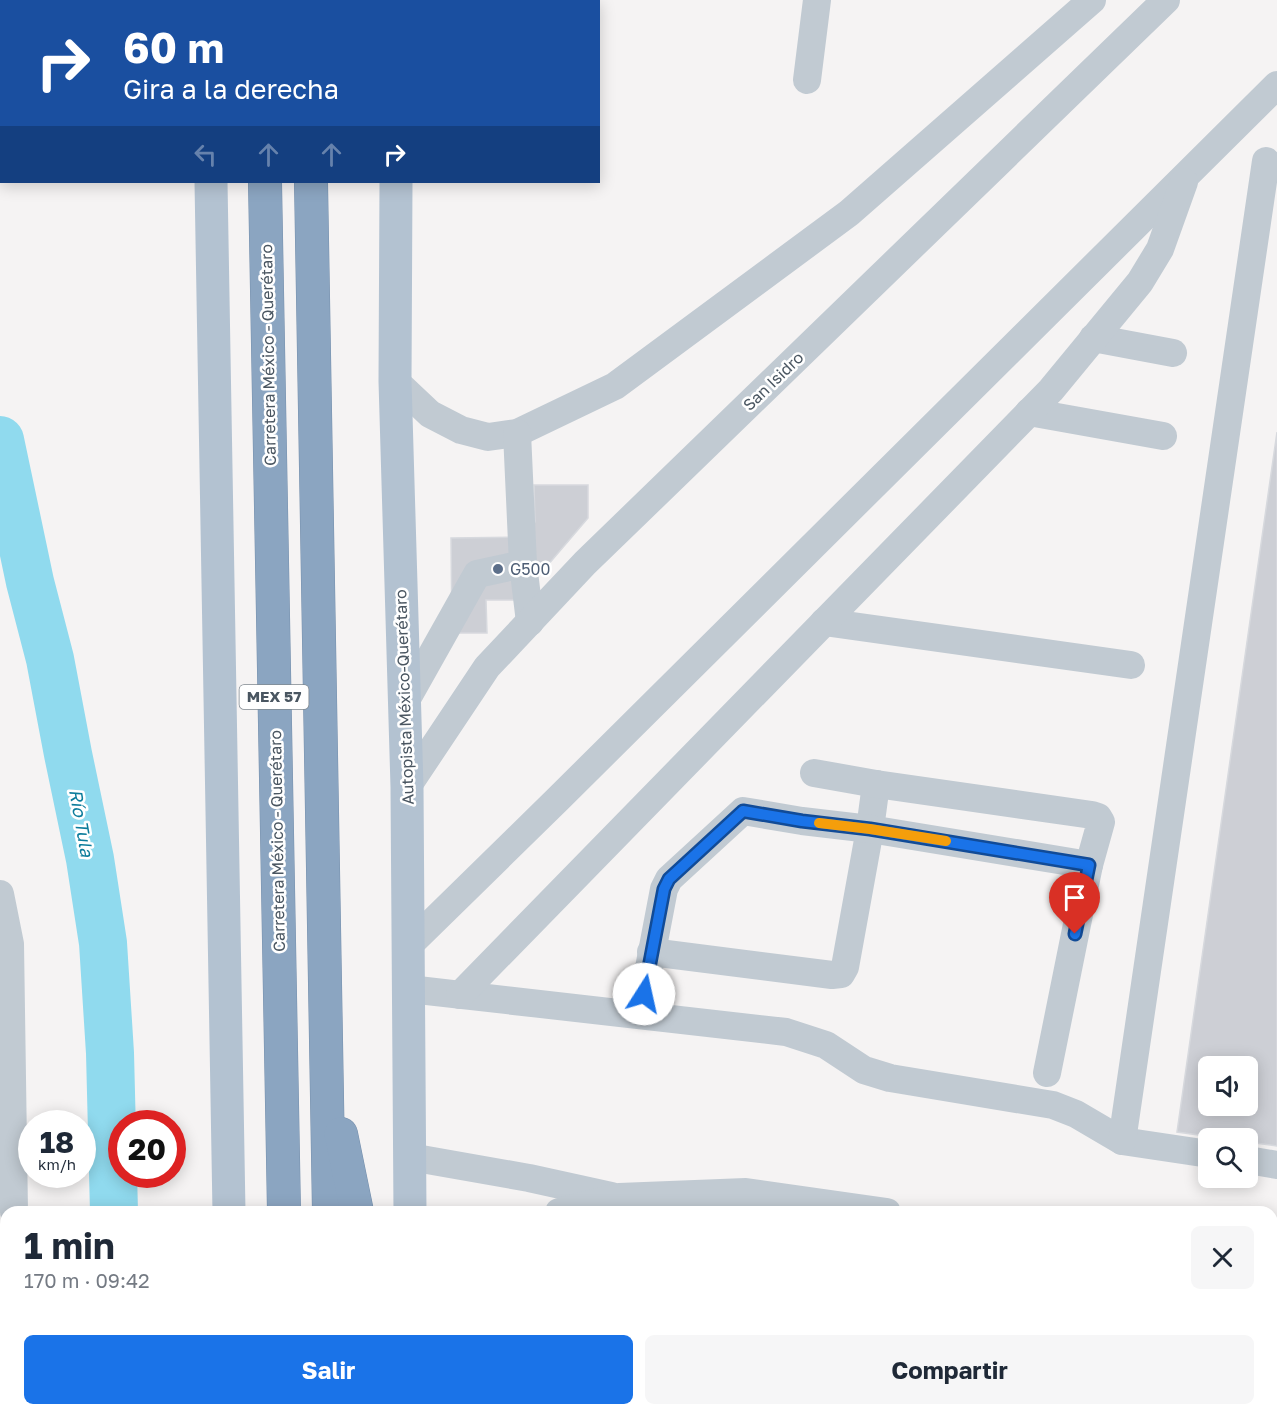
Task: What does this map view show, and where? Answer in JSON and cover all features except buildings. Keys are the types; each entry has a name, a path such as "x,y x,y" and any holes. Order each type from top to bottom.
{"highway":[{"name":"Carretera México - Querétaro","path":"265,183 284,1206"},
{"name":"MEX 57","path":"311,183 328,1206"},
{"path":"326,1071 356,1206"}],"main road":[{"path":"211,183 229,1206"},
{"name":"Autopista México-Querétaro","path":"396,183 395,381 407,787 410,1206"}],"street":[{"path":"807,80 817,0"},
{"path":"395,381 430,414 461,430 488,437 517,433 615,387 849,213 1092,0"},
{"name":"San Isidro","path":"407,787 487,667 585,563 1166,0"},
{"path":"409,945 1277,85"},
{"path":"1122,1141 1266,161"},
{"path":"460,994 1050,390 1140,282 1160,249 1187,175"},
{"path":"1093,338 1173,353"},
{"path":"1029,412 1162,436"},
{"path":"517,433 523,564 530,622"},
{"path":"404,704 477,574 523,564"},
{"path":"824,622 1131,665"},
{"path":"814,773 1098,817 1101,822 1089,865 1047,1073"},
{"path":"651,952 832,975 841,974 845,967 876,784"},
{"path":"640,1015 664,889 669,879 743,811 1089,865"},
{"path":"0,894 10,944 14,1206"},
{"path":"409,989 786,1032 826,1045 864,1070 890,1078 1053,1105 1076,1114 1122,1141 1198,1152"},
{"path":"410,1157 619,1197 802,1206"},
{"path":"1258,1162 1277,1165"},
{"path":"584,1206 619,1197"}],"waterway":[{"name":"Río Tula","path":"0,440 30,582 50,659 90,859 103,943 110,1053 114,1206"}],"slow traffic":[{"path":"819,823 946,841"}],"place":[{"name":"G500","path":"498,569"}],"route":[{"path":"644,994 664,889 669,879 743,811 1089,865 1075,934"}]}
